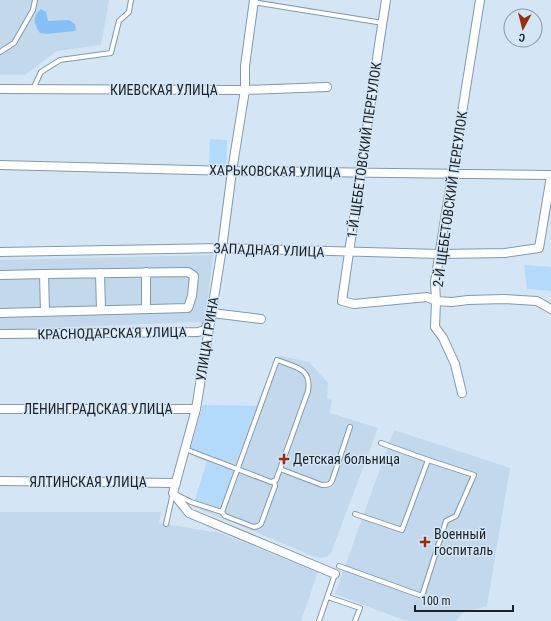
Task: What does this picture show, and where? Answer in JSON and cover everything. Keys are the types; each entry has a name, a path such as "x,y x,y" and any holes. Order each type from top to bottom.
{"street":[{"name":"1-Й ЩЕБЕТОВСКИЙ ПЕРЕУЛОК","path":"386,0 342,301 354,304 427,297 436,300"},
{"name":"2-Й ЩЕБЕТОВСКИЙ ПЕРЕУЛОК","path":"462,393 455,364 443,338 435,327 435,282 480,0"},
{"name":"УЛИЦА ГРИНА","path":"174,492 184,449 196,409 212,313 245,90 245,66 254,1"},
{"name":"КИЕВСКАЯ УЛИЦА","path":"0,89 245,90 327,87"},
{"name":"ХАРЬКОВСКАЯ УЛИЦА","path":"0,165 232,171 551,175"},
{"name":"ЗАПАДНАЯ УЛИЦА","path":"0,252 222,248 440,254 505,253 539,248 551,175"},
{"path":"146,272 146,309"},
{"path":"0,275 188,272 194,276 192,296 188,308 0,313"},
{"path":"100,273 101,310"},
{"path":"44,274 45,312"},
{"path":"436,300 452,302 504,299 537,301 551,309"},
{"path":"212,313 260,319"},
{"name":"КРАСНОДАРСКАЯ УЛИЦА","path":"0,334 198,332 205,330 212,313"},
{"name":"ЛЕНИНГРАДСКАЯ УЛИЦА","path":"0,409 196,409"},
{"name":"ЯЛТИНСКАЯ УЛИЦА","path":"0,481 176,483"},
{"path":"174,492 189,514 335,574"}],"lane":[{"path":"0,52 14,42 33,10 35,0"},
{"path":"32,90 41,72 60,60 110,53 119,21 129,12 131,0"},
{"path":"254,1 383,23"},
{"path":"166,524 174,492 191,502 222,512 225,516 254,527 261,524 275,486 274,481 276,480 308,391 310,383 308,375 302,369 277,360 222,512"},
{"path":"280,469 322,485 330,484 350,427"},
{"path":"338,566 422,596 446,521 456,516 474,476 381,443"},
{"path":"184,449 271,482 274,481"},
{"path":"355,514 402,530 428,460"},
{"path":"319,621 335,574"},
{"path":"328,597 360,608 355,621"}],"shaded area":[{"path":"0,0 109,0 101,45 57,51 25,75 0,75"},
{"path":"41,9 46,12 48,21 69,20 75,24 76,30 47,34 40,33 36,27 35,18"},
{"path":"210,139 227,140 226,165 209,164"},
{"path":"213,255 205,323 193,322 0,330 0,260"},
{"path":"524,265 551,267 551,291 527,289"},
{"name":"Детская больница","path":"280,356 309,362 328,383 327,399 332,400 330,413 378,428 331,553 328,556 321,558 190,505 191,502 195,500 207,462 194,457 195,454 191,448 203,405 256,406 276,357"},
{"path":"203,405 256,406 237,457 234,461 229,462 191,448"},
{"name":"Военный госпиталь","path":"394,430 510,468 487,606 462,613 456,621 406,621 335,594"},
{"path":"207,462 226,468 233,476 223,504 217,507 195,500"},
{"path":"0,512 161,512 159,523 220,533 318,572 301,621 0,621"}],"place":[{"name":"Детская больница","path":"284,459"},
{"name":"Военный госпиталь","path":"425,542"}]}
